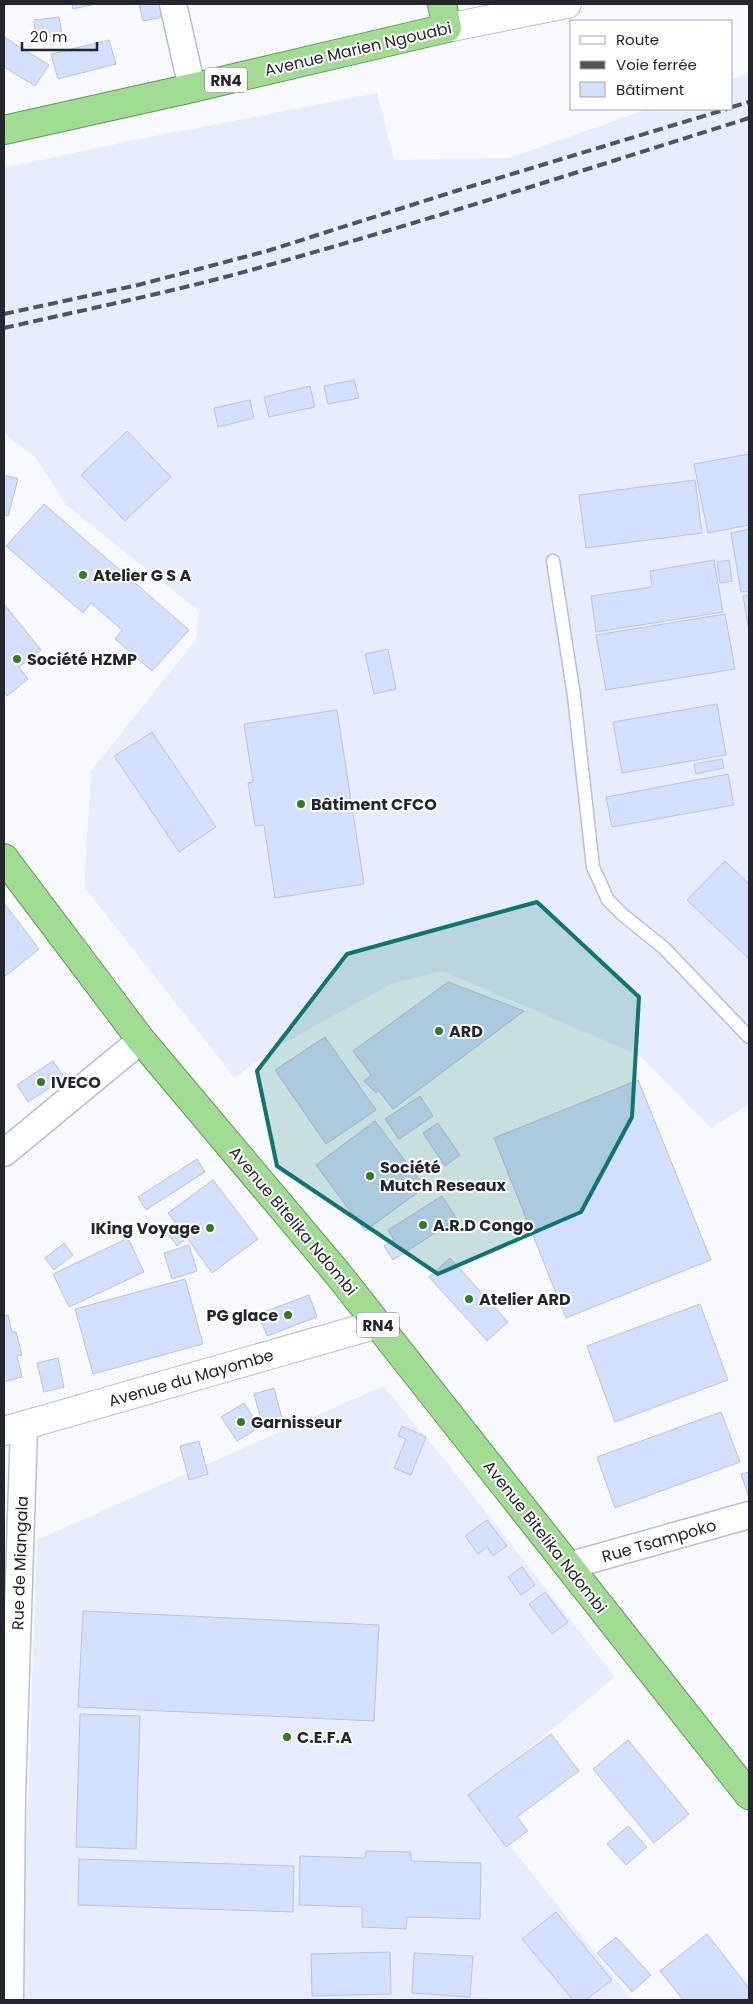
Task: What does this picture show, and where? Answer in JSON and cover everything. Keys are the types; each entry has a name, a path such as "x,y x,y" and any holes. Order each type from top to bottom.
{"highway":[{"name":"Avenue Marien Ngouabi","path":"4,130 192,88 444,16"},
{"name":"Avenue Bitelika Ndombi","path":"4,858 141,1040 338,1274 749,1795"}],"street":[{"path":"173,4 192,88"},
{"name":"Avenue Marien Ngouabi","path":"444,16 567,4"},
{"path":"4,1153 141,1040"},
{"name":"Avenue du Mayombe","path":"14,1429 378,1324"},
{"name":"Rue de Miangala","path":"10,2000 8,1793 14,1429"},
{"name":"Rue Tsampoko","path":"568,1566 749,1516"}],"lane":[{"path":"553,561 574,696 593,868 608,900 623,915 664,948 749,1037"}],"highlighted area":[{"path":"537,902 639,997 632,1117 581,1212 438,1274 277,1166 257,1071 347,954"}],"shaded area":[{"path":"749,73 749,1104 711,1128 640,1056 443,971 393,983 268,1052 235,1078 84,887 91,771 196,640 199,611 66,505 36,458 4,433 4,168 130,141 377,93 394,160 509,158 645,110 733,110 733,79"},
{"name":"C.E.F.A","path":"383,1386 448,1464 615,1677 471,1796 632,2000 21,2000 37,1540"}],"building":[{"path":"72,4 95,4 73,9"},
{"path":"139,4 165,4 168,16 143,21"},
{"path":"59,17 62,35 36,39 34,20"},
{"path":"4,37 49,65 35,86 4,67"},
{"path":"109,40 116,64 58,79 51,54"},
{"path":"354,380 359,398 328,404 324,386"},
{"path":"310,386 315,407 269,417 264,397"},
{"path":"250,400 254,418 218,427 214,408"},
{"path":"127,431 171,477 125,521 81,475"},
{"path":"749,454 749,525 708,533 694,464"},
{"path":"4,475 18,479 8,516 4,515"},
{"path":"695,480 702,533 586,548 579,495"},
{"name":"Atelier G S A","path":"44,504 189,630 152,671 115,639 122,630 91,603 83,613 6,546"},
{"path":"749,529 749,591 741,592 731,533"},
{"path":"714,560 723,612 596,632 591,596 652,587 650,571"},
{"path":"729,560 732,581 720,583 717,562"},
{"path":"749,595 749,631 743,596"},
{"name":"Société HZMP","path":"4,604 41,650 19,667 28,679 7,696 4,692"},
{"path":"725,614 735,669 606,690 596,635"},
{"path":"388,649 396,689 374,694 365,654"},
{"path":"717,704 726,755 622,773 613,722"},
{"name":"Bâtiment CFCO","path":"337,710 364,884 275,898 264,825 255,826 248,783 253,782 244,724"},
{"path":"152,732 216,827 179,852 114,756"},
{"path":"722,759 724,768 696,774 694,764"},
{"path":"728,774 734,805 612,827 606,797"},
{"path":"725,861 749,884 749,959 687,900"},
{"path":"4,903 39,949 4,977"},
{"name":"ARD","path":"448,982 524,1011 393,1109 379,1091 376,1093 364,1081 371,1075 353,1051"},
{"path":"325,1037 376,1110 326,1144 275,1070"},
{"name":"IVECO","path":"53,1061 65,1078 28,1102 17,1085"},
{"path":"638,1080 711,1260 566,1318 494,1138"},
{"path":"420,1096 433,1116 399,1139 385,1119"},
{"name":"Société Mutch Reseaux","path":"375,1121 425,1187 365,1231 316,1165"},
{"path":"438,1123 460,1155 445,1166 423,1133"},
{"path":"197,1159 205,1172 146,1210 138,1197"},
{"name":"IKing Voyage","path":"213,1180 258,1239 212,1273 187,1238 177,1246 166,1231 176,1224 168,1213"},
{"name":"A.R.D Congo","path":"442,1196 457,1219 393,1260 384,1246 394,1240 388,1230"},
{"path":"128,1238 144,1272 69,1307 53,1274"},
{"path":"64,1243 73,1255 54,1270 45,1258"},
{"path":"189,1245 197,1271 172,1279 164,1253"},
{"name":"Atelier ARD","path":"450,1258 508,1322 487,1341 429,1277"},
{"path":"185,1279 203,1344 93,1374 75,1309"},
{"name":"PG glace","path":"309,1295 317,1317 267,1336 258,1314"},
{"path":"700,1304 728,1380 615,1422 587,1346"},
{"path":"8,1315 12,1332 16,1332 22,1355 17,1356 22,1377 4,1382 4,1316"},
{"path":"58,1358 64,1387 44,1392 37,1363"},
{"name":"Garnisseur","path":"274,1388 283,1422 263,1427 254,1394"},
{"name":"Garnisseur","path":"244,1403 260,1427 237,1441 221,1417"},
{"path":"721,1412 740,1462 615,1508 597,1457"},
{"path":"402,1426 426,1437 411,1475 394,1468 406,1439 398,1436"},
{"path":"199,1441 208,1474 189,1480 180,1446"},
{"path":"749,1472 749,1498 741,1474"},
{"path":"487,1520 507,1546 493,1556 487,1547 478,1554 465,1536"},
{"path":"522,1567 535,1585 521,1595 508,1577"},
{"path":"545,1592 568,1622 552,1634 529,1604"},
{"path":"83,1611 379,1625 374,1721 78,1707"},
{"path":"80,1714 140,1716 136,1849 76,1847"},
{"path":"551,1734 579,1771 517,1817 528,1831 506,1847 468,1795"},
{"path":"628,1740 689,1814 654,1843 593,1769"},
{"path":"628,1826 647,1847 626,1865 607,1844"},
{"path":"366,1851 411,1852 411,1861 481,1863 480,1919 407,1917 406,1929 362,1927 362,1907 299,1905 300,1856 365,1858"},
{"path":"79,1859 294,1866 293,1912 78,1905"},
{"path":"556,1912 612,1980 586,2000 573,2000 522,1939"},
{"path":"707,1934 749,1988 749,1996 744,2000 683,2000 660,1971"},
{"path":"616,1937 651,1975 632,1992 597,1953"},
{"path":"390,1952 391,1994 312,1996 311,1954"},
{"path":"414,1953 473,1956 470,1997 412,1993"}],"railway":[{"path":"733,107 749,102"},
{"path":"4,314 138,285 267,251 459,190 724,110"},
{"path":"4,328 170,291 269,265 450,212 749,118"}],"place":[{"name":"Atelier G S A","path":"83,575"},
{"name":"Société HZMP","path":"17,659"},
{"name":"Bâtiment CFCO","path":"301,804"},
{"name":"ARD","path":"439,1031"},
{"name":"IVECO","path":"41,1082"},
{"name":"Société Mutch Reseaux","path":"370,1176"},
{"name":"A.R.D Congo","path":"423,1225"},
{"name":"IKing Voyage","path":"210,1228"},
{"name":"Atelier ARD","path":"469,1299"},
{"name":"PG glace","path":"288,1315"},
{"name":"Garnisseur","path":"241,1422"},
{"name":"C.E.F.A","path":"287,1737"}]}
